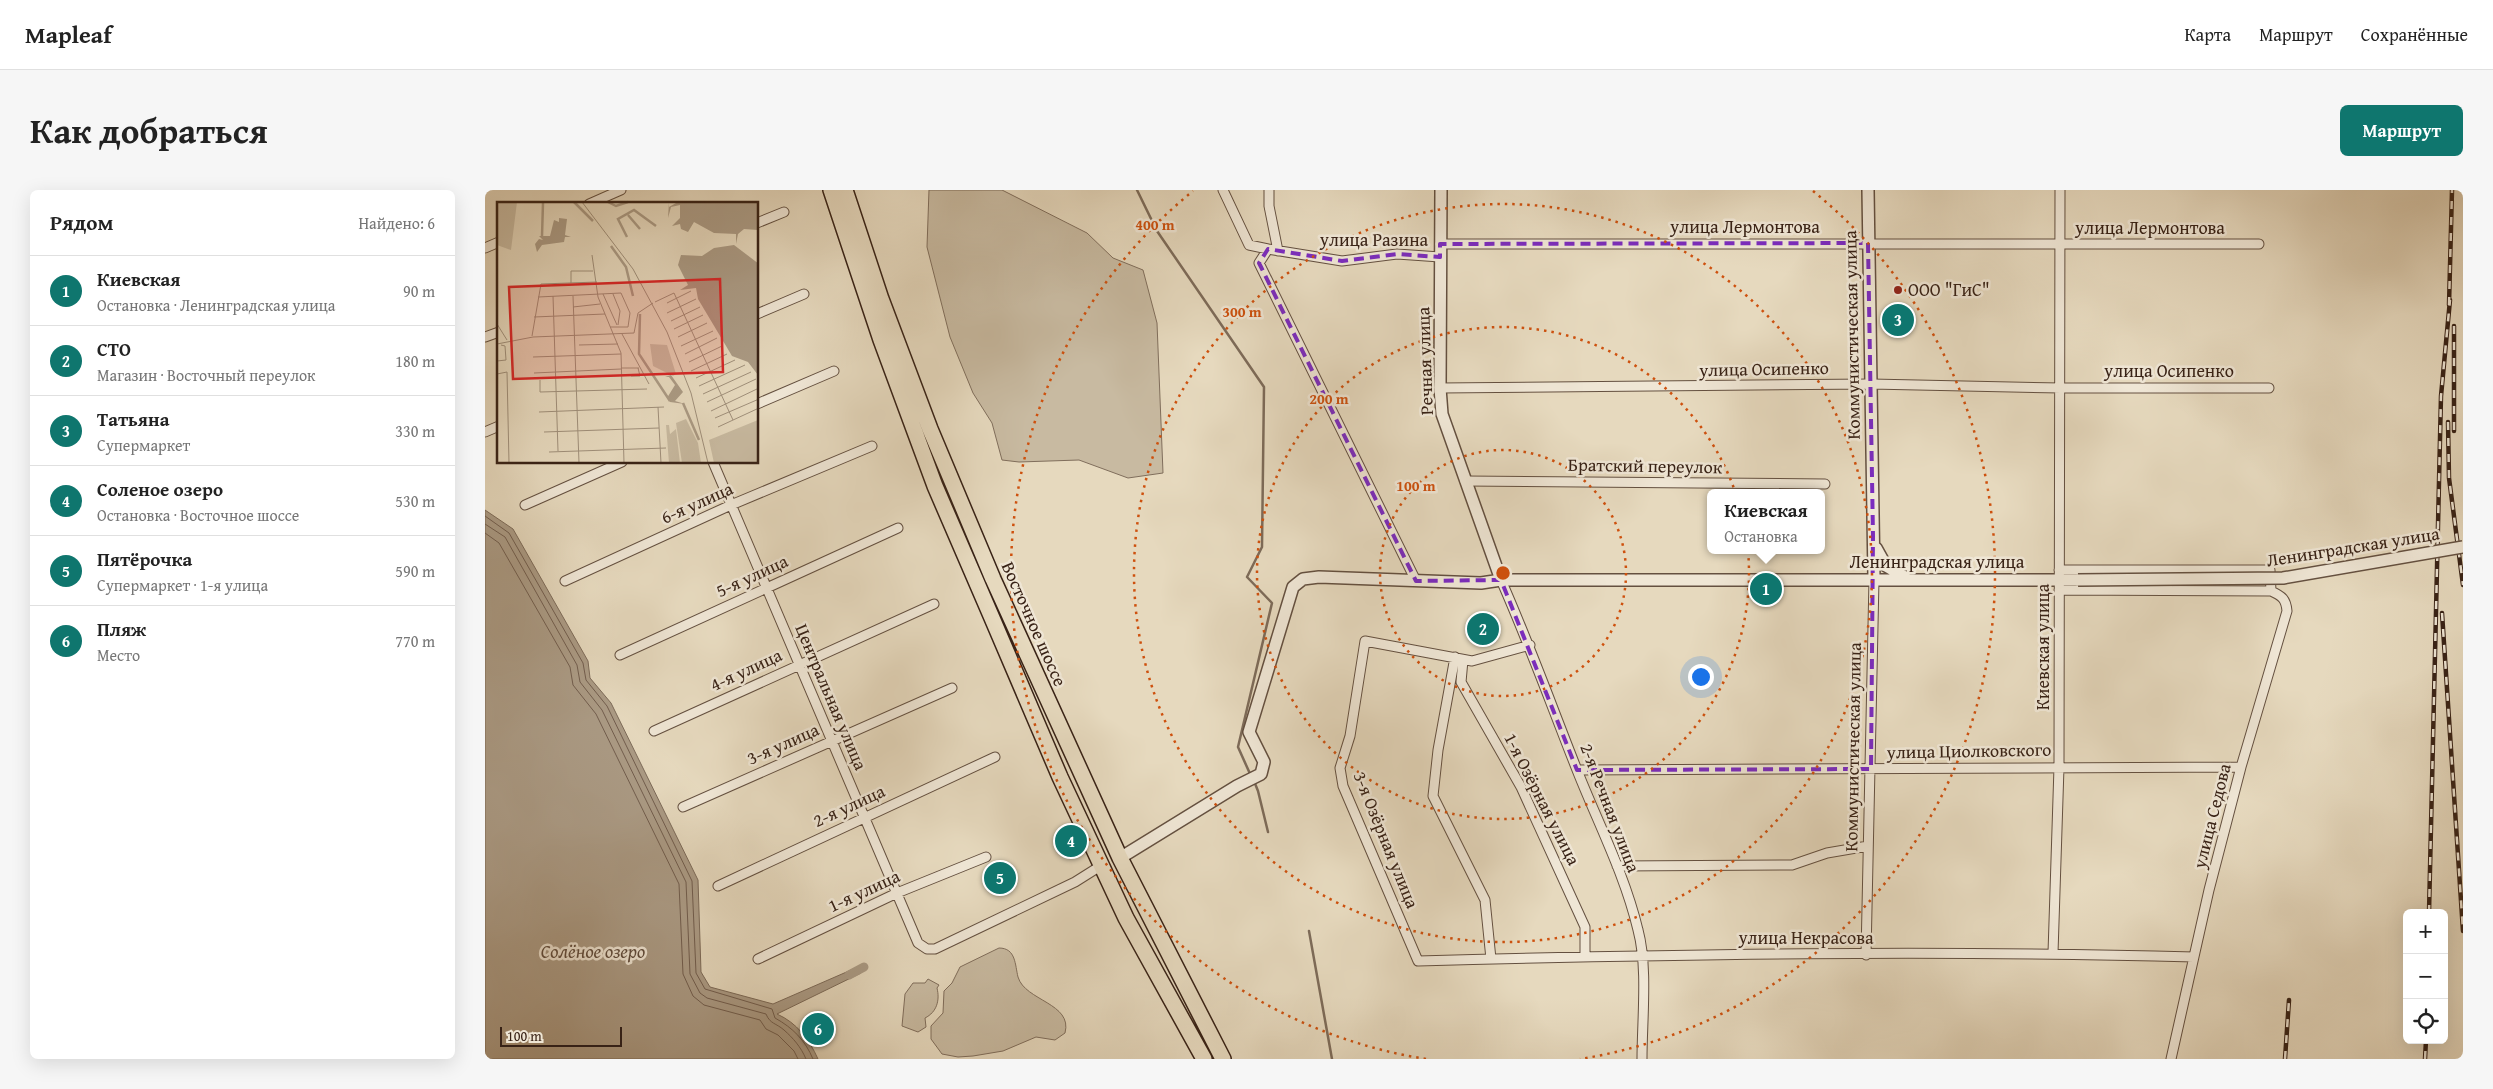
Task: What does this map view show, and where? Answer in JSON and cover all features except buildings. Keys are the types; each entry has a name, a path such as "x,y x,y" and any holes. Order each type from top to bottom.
{"highway":[{"name":"Восточное шоссе","path":"831,190 881,340 932,477 1060,777 1126,918 1204,1059"},
{"name":"Восточное шоссе","path":"845,190 881,299 930,429 1021,644 1120,858 1223,1059"},
{"path":"992,618 984,595 986,587 991,588 995,593 1015,637 1021,644"}],"street":[{"path":"597,190 601,201 621,190"},
{"name":"улица Разина","path":"1223,190 1249,245 1342,261 1397,254 1440,257"},
{"path":"1269,190 1269,206 1278,251"},
{"name":"Речная улица","path":"1441,190 1439,388 1442,414 1501,580"},
{"name":"Коммунистическая улица","path":"1866,955 1874,579 1868,190"},
{"name":"Киевская улица","path":"2053,953 2059,767 2060,190"},
{"path":"759,222 784,212"},
{"path":"485,248 497,243"},
{"name":"улица Лермонтова","path":"1440,244 2259,244"},
{"path":"1268,249 1259,263 1416,581"},
{"path":"759,313 804,294"},
{"path":"485,337 497,333"},
{"path":"759,403 834,371"},
{"name":"улица Осипенко","path":"1439,388 1871,384 2061,388 2269,388"},
{"path":"485,432 497,427"},
{"name":"6-я улица","path":"565,581 731,505 872,446"},
{"path":"525,505 617,464"},
{"name":"Центральная улица","path":"714,464 918,944 927,949 935,949 1075,882 1102,865"},
{"name":"Братский переулок","path":"1465,481 1825,484"},
{"name":"5-я улица","path":"620,655 898,528"},
{"name":"Коммунистическая улица","path":"1873,539 1879,558 1886,566 1895,573 1912,579"},
{"name":"Ленинградская улица","path":"1120,858 1261,774 1264,762 1249,732 1293,586 1303,579 1319,577 1481,583 1501,580 2283,578 2463,547"},
{"path":"2270,570 2271,592 2059,580 2270,570"},
{"name":"2-я Речная улица","path":"1501,580 1530,645 1577,770 1617,866 1639,930 1642,955 1642,1059"},
{"name":"улица Седова","path":"2171,1059 2241,767 2287,611 2286,601 2281,595 2271,592"},
{"name":"4-я улица","path":"654,731 934,604"},
{"name":"3-я Озёрная улица","path":"1417,961 1343,786 1340,768 1350,736 1365,641 1459,658"},
{"path":"1491,959 1485,900 1433,796 1438,750 1459,658 1471,661 1530,645"},
{"name":"1-я Озёрная улица","path":"1459,658 1461,682 1521,787 1585,927 1585,957"},
{"name":"3-я улица","path":"683,807 951,688"},
{"name":"2-я улица","path":"718,886 995,757"},
{"name":"улица Циолковского","path":"1577,770 2241,767"},
{"path":"1617,866 1792,865 1827,853 1868,846"},
{"name":"1-я улица","path":"758,960 897,893 985,857"},
{"name":"улица Некрасова","path":"1417,961 1642,955 2053,953 2194,957"}],"highlighted area":[{"path":"1868,243 1873,536 1871,769 1577,770 1501,580 1416,581 1259,263 1268,249 1342,261 1397,254 1440,257 1440,244"}],"shaded area":[{"path":"929,190 1002,190 1087,233 1113,258 1143,270 1157,323 1163,473 1128,478 1079,460 1019,462 1002,460 992,423 973,393 950,337 927,247"},
{"path":"999,948 1005,949 1012,954 1022,985 1062,1015 1066,1023 1065,1033 1055,1040 1036,1037 1003,1051 958,1057 942,1054 931,1039 931,1026 943,1013 944,991 952,983 960,967"},
{"path":"928,979 939,985 937,988 938,1001 935,1009 925,1018 926,1027 918,1032 902,1026 905,994 913,983 925,983"}],"water":[{"name":"Солёное озеро","path":"485,510 513,529 588,661 590,678 611,703 698,880 701,972 710,987 773,1004 858,967 861,973 777,1014 791,1022 802,1032 818,1059 485,1059"}],"waterway":[{"path":"1137,190 1157,231 1264,387 1262,547 1247,577 1272,603 1238,747 1251,776"},
{"path":"1254,781 1268,832"},
{"path":"1309,931 1332,1059"},
{"path":"849,975 864,967"}],"railway":[{"path":"2449,305 2452,190"},
{"path":"2429,909 2441,396 2450,300"},
{"path":"2454,326 2454,431"},
{"path":"2448,422 2449,478 2463,585"},
{"path":"2442,613 2463,931"},
{"path":"2285,1059 2289,1000"},
{"path":"2425,1059 2426,1044"}],"place":[{"name":"ООО \"ГиС\"","path":"1898,290"},
{"name":"Татьяна","path":"1898,320"},
{"name":"Киевская","path":"1766,589"},
{"name":"СТО","path":"1483,629"},
{"name":"Соленое озеро","path":"1071,841"},
{"name":"Пятёрочка","path":"1000,878"},
{"name":"Пляж","path":"818,1029"}]}
